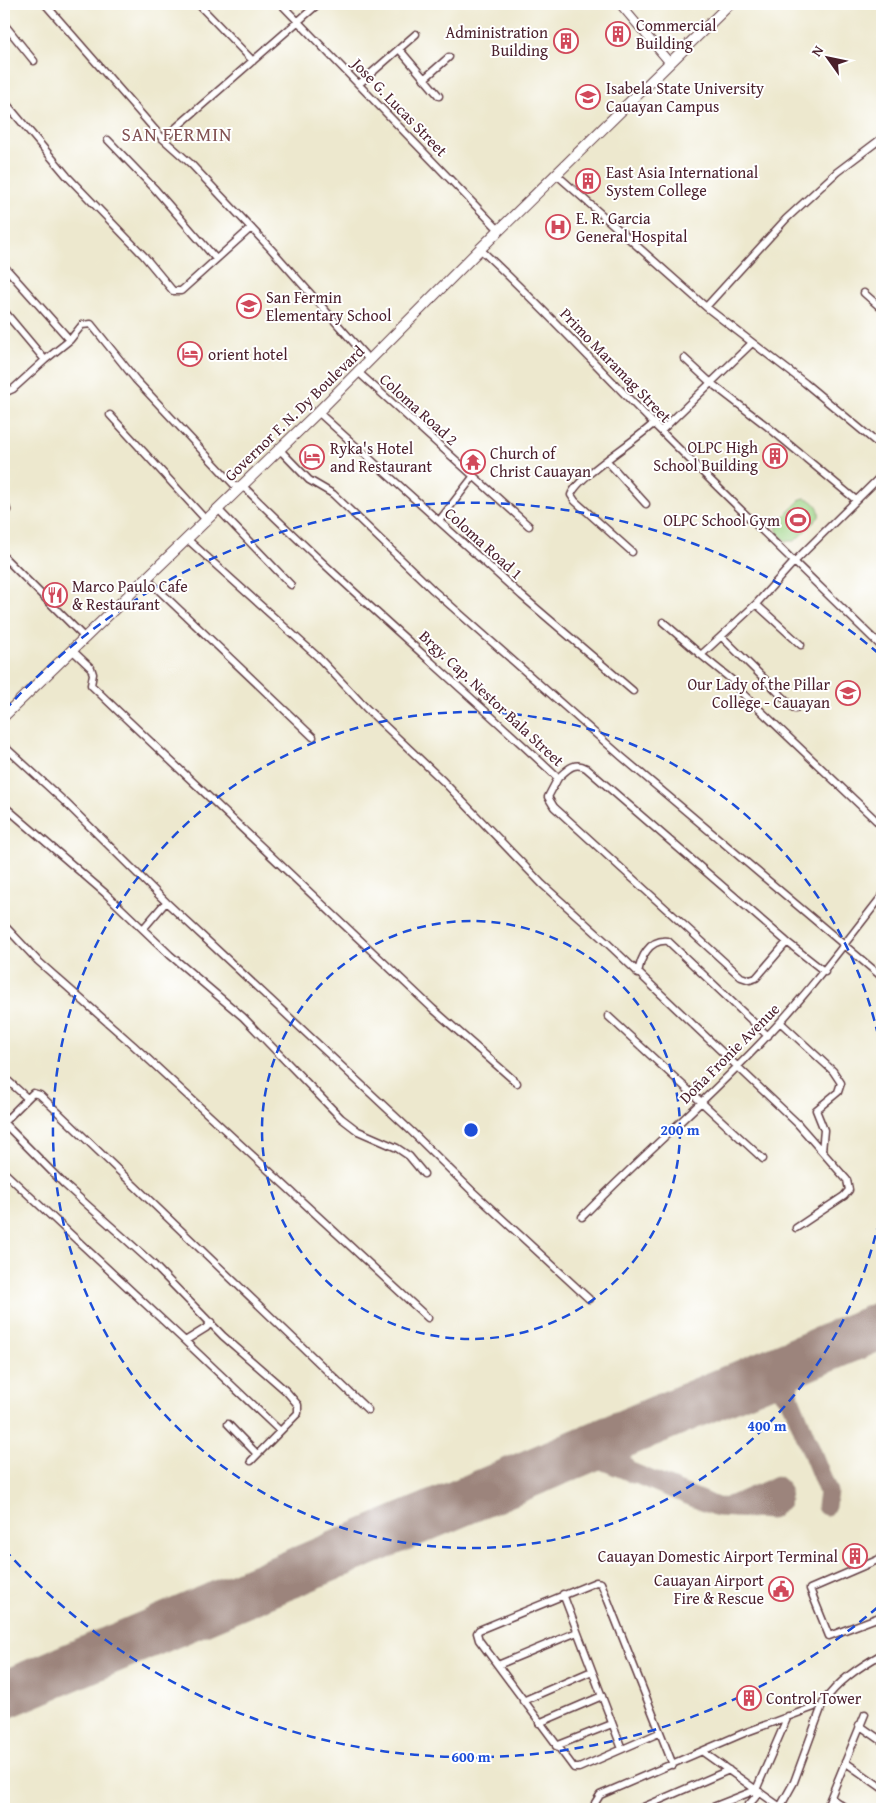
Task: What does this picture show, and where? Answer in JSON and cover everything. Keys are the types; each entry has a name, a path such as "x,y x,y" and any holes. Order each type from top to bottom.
{"highway":[{"name":"Governor F. N. Dy Boulevard","path":"4,716 370,361 499,230 729,4"}],"street":[{"path":"45,4 163,139 191,164 251,228 370,361"},
{"path":"198,4 254,61"},
{"name":"Jose G. Lucas Street","path":"281,4 499,230"},
{"path":"163,139 318,4"},
{"path":"620,4 670,63"},
{"path":"4,24 34,61"},
{"path":"359,84 416,34"},
{"path":"398,49 439,96"},
{"path":"424,79 449,57"},
{"path":"4,101 67,176 144,256 173,291 181,291 251,228"},
{"path":"706,307 786,219 837,172 882,138"},
{"path":"108,140 154,188 216,258"},
{"path":"557,175 706,307 805,383 882,447"},
{"name":"Primo Maramag Street","path":"480,249 527,292 654,424 793,563 882,647"},
{"path":"4,266 70,340 13,389 4,394"},
{"path":"864,293 882,309"},
{"path":"4,311 45,360"},
{"name":"Brgy. Cap. Nestor Bala Street","path":"70,340 82,324 91,324 136,380 239,486 322,564 454,680 558,778 573,765 578,764 586,768 787,942 825,972"},
{"path":"661,431 752,343"},
{"path":"684,358 711,383 768,427 856,500"},
{"name":"Coloma Road 2","path":"358,372 529,526"},
{"name":"Coloma Road 1","path":"318,412 522,596 633,691"},
{"path":"110,415 206,520"},
{"path":"632,552 575,501 571,495 575,488 654,424"},
{"path":"279,449 309,480 333,494 433,590 622,757 882,977"},
{"path":"607,462 646,504"},
{"path":"701,655 756,604 793,563 882,475"},
{"path":"439,521 473,477"},
{"path":"4,501 7,510 4,519"},
{"path":"217,508 291,586"},
{"path":"187,539 318,657 366,708 443,781 509,852 738,1067 822,1150 847,1180 849,1190 844,1196 796,1228"},
{"path":"4,557 85,638"},
{"path":"146,578 313,737"},
{"path":"756,604 801,646"},
{"path":"663,622 732,680 740,691 882,826"},
{"path":"722,637 795,710"},
{"path":"72,650 93,671 91,685 433,1009 517,1083"},
{"path":"4,746 66,803 166,902 589,1299"},
{"path":"558,778 548,797 554,807 741,977 750,980 756,978 787,942"},
{"path":"4,806 106,893 170,956 243,1018 341,1118 358,1131 403,1152 424,1174"},
{"name":"Doña Fronie Avenue","path":"582,1217 768,1036 825,972 843,944 882,896"},
{"path":"143,929 166,902"},
{"path":"4,925 38,961 133,1045 428,1318"},
{"path":"638,974 643,955 660,941 668,941 768,1036"},
{"path":"608,1016 763,1159"},
{"path":"780,1022 833,1071 841,1083 838,1092 816,1110 824,1130 822,1150"},
{"path":"4,1077 27,1098"},
{"path":"251,1461 298,1413 298,1405 286,1391 223,1336 152,1263 64,1184 4,1122 33,1093 40,1095 368,1410"},
{"path":"4,1172 186,1341 280,1432"},
{"path":"186,1341 193,1338 211,1322"},
{"path":"228,1424 257,1454"},
{"path":"882,1558 810,1589 829,1636 882,1616"},
{"path":"660,1733 579,1768 574,1768 479,1640 477,1633 479,1630 563,1594 596,1582 601,1583 673,1765"},
{"path":"563,1594 622,1749"},
{"path":"498,1665 577,1632"},
{"path":"703,1752 781,1809 794,1782 823,1703 829,1695 861,1666 882,1654"},
{"path":"523,1701 592,1671"},
{"path":"539,1723 602,1696"},
{"path":"598,1809 595,1803 600,1795 788,1716 814,1707"},
{"path":"826,1809 865,1714"},
{"path":"745,1809 758,1791 788,1716"},
{"path":"556,1746 612,1724"},
{"path":"859,1725 882,1741"},
{"path":"845,1762 882,1788"},
{"path":"639,1809 729,1770"},
{"path":"708,1809 758,1791"},
{"path":"831,1798 847,1809"}],"green space":[{"name":"OLPC School Gym","path":"805,498 816,505 819,517 795,541 786,541 777,532 777,523 801,499"}],"taxiway":[{"path":"819,1352 795,1365 791,1372 788,1393 828,1492 826,1506"},
{"path":"744,1383 759,1381 772,1384 783,1391 791,1403"},
{"path":"632,1430 621,1440 618,1451 623,1463 633,1474"},
{"path":"573,1455 581,1453 589,1455 717,1507 771,1510 781,1500 780,1489 777,1486 727,1507"}],"runway":[{"path":"4,1695 882,1325"}],"place":[{"name":"Commercial Building","path":"618,34"},
{"name":"Administration Building","path":"566,41"},
{"name":"Isabela State University Cauayan Campus","path":"588,97"},
{"name":"East Asia International System College","path":"588,181"},
{"name":"E. R. Garcia General Hospital","path":"558,227"},
{"name":"San Fermin Elementary School","path":"249,306"},
{"name":"orient hotel","path":"190,354"},
{"name":"OLPC High School Building","path":"775,456"},
{"name":"Ryka's Hotel and Restaurant","path":"312,457"},
{"name":"Church of Christ Cauayan","path":"473,462"},
{"name":"OLPC School Gym","path":"798,520"},
{"name":"Marco Paulo Cafe & Restaurant","path":"55,595"},
{"name":"Our Lady of the Pillar College - Cauayan","path":"848,693"},
{"name":"Cauayan Domestic Airport Terminal","path":"855,1556"},
{"name":"Cauayan Airport Fire & Rescue","path":"781,1589"},
{"name":"Control Tower","path":"749,1698"}],"district":[{"name":"SAN FERMIN","path":"177,134"}]}
